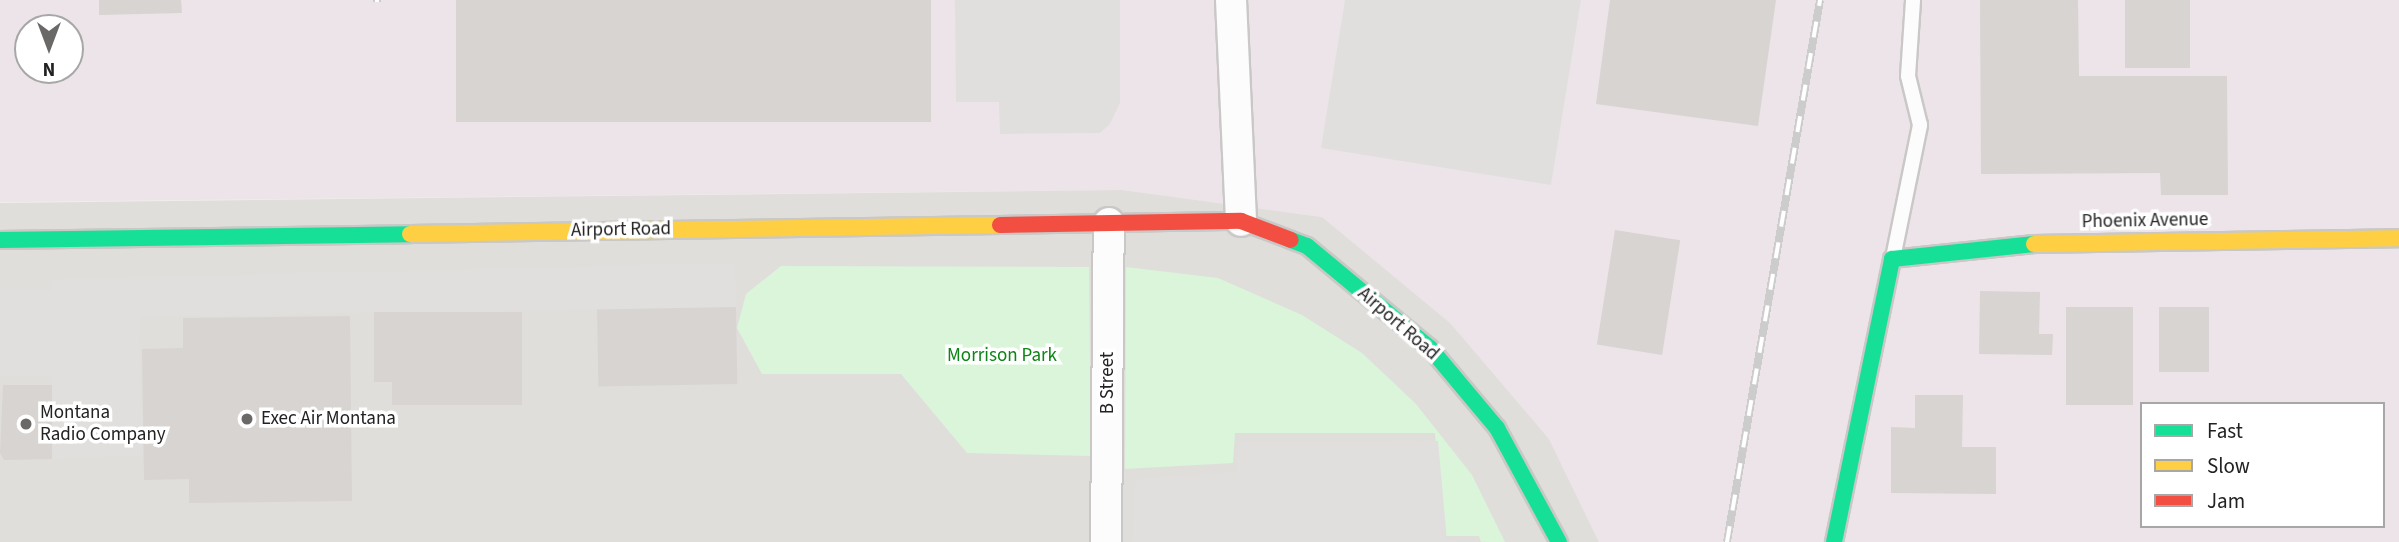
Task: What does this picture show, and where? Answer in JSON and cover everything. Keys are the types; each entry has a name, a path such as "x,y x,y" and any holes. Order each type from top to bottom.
{"street":[{"path":"1231,0 1241,221"},
{"name":"Airport Road","path":"0,240 1241,221 1307,246 1430,348 1497,428 1559,542"},
{"name":"B Street","path":"1107,542 1109,223"},
{"name":"Phoenix Avenue","path":"1892,259 2005,244 2399,238"},
{"path":"1834,542 1892,259"}],"lane":[{"path":"1892,259 1920,125 1908,76 1913,0"}],"shaded area":[{"path":"0,0 2399,0 2399,542 1599,542 1549,439 1322,217 1122,190 0,202"},
{"path":"955,0 1120,0 1120,103 1110,124 1100,133 1000,134 999,102 956,102"},
{"path":"1345,0 1581,0 1551,185 1321,148"},
{"path":"1122,190 1322,217 1450,323 1549,439 1599,542 0,542 0,203"},
{"path":"735,263 736,307 139,317 143,456 52,459 52,376 0,375 0,290 52,290 52,279"},
{"path":"1438,441 1447,541 1492,542 1132,542 1136,479 1237,472 1239,442"}],"green space":[{"name":"Morrison Park","path":"781,266 1089,267 1091,456 967,453 901,374 762,374 737,328 746,294"},
{"path":"1126,267 1218,278 1302,315 1362,353 1416,404 1472,475 1505,542 1481,542 1479,536 1442,536 1435,433 1235,433 1233,463 1125,469"}],"building":[{"path":"99,0 181,0 182,13 99,15"},
{"path":"456,0 931,0 931,122 456,122"},
{"path":"1610,0 1776,0 1758,126 1596,104"},
{"path":"1980,0 2078,0 2079,76 2227,76 2228,195 2161,195 2160,173 1981,174"},
{"path":"2125,0 2190,0 2190,68 2125,68"},
{"path":"1615,230 1680,240 1662,355 1597,345"},
{"path":"1980,291 2040,292 2039,334 2053,334 2052,355 1979,354"},
{"path":"736,307 737,384 598,386 597,309"},
{"path":"2066,307 2133,307 2133,405 2066,405"},
{"path":"2159,307 2209,307 2209,372 2159,372"},
{"path":"374,312 522,312 522,405 392,405 392,382 374,382"},
{"name":"Exec Air Montana","path":"350,316 352,501 189,503 189,479 144,480 142,349 183,348 183,318"},
{"name":"Montana Radio Company","path":"3,385 52,385 52,459 4,460 0,453"},
{"path":"1915,395 1963,395 1962,447 1996,447 1996,494 1891,493 1891,427 1915,428"}],"railway":[{"path":"1727,542 1820,0"}],"traffic: fast":[{"path":"0,240 410,234"},
{"path":"1291,240 1307,246 1430,348 1497,428 1559,542"},
{"path":"1834,542 1892,259 2034,244"}],"traffic: slow":[{"path":"410,234 1000,225"},
{"path":"2034,244 2399,238"}],"traffic: jam":[{"path":"1000,225 1241,221 1291,240"}],"place":[{"name":"Exec Air Montana","path":"247,419"},
{"name":"Montana Radio Company","path":"26,424"}]}
